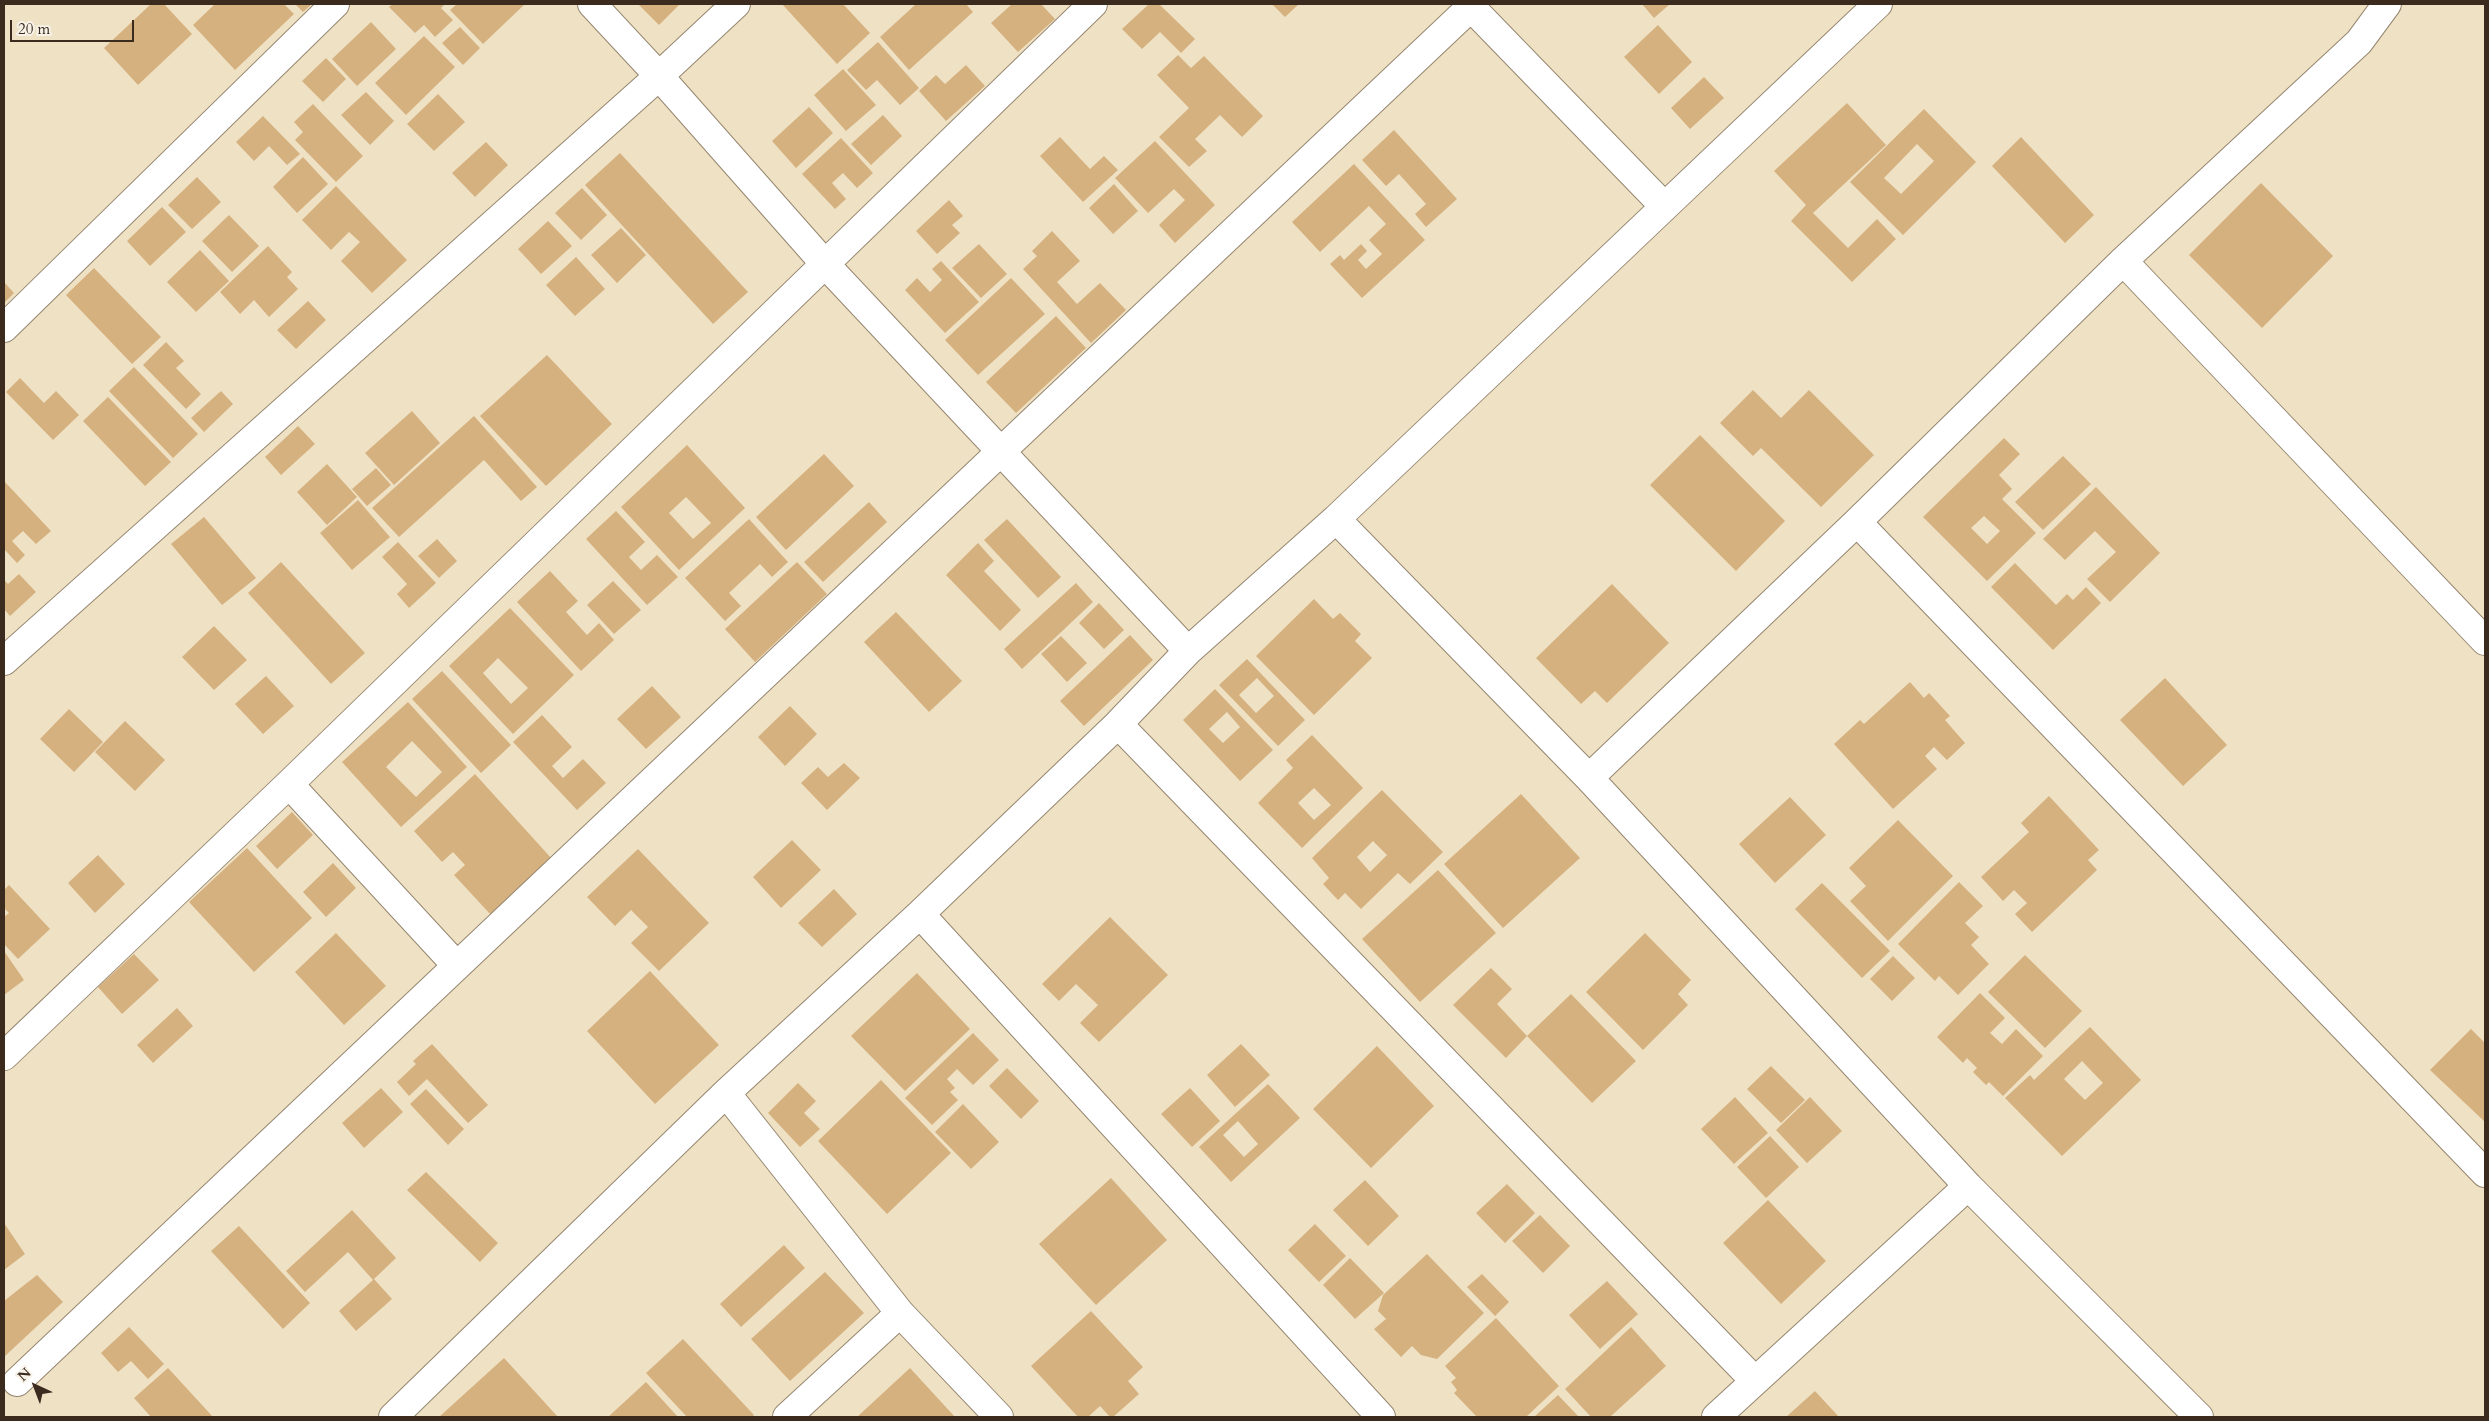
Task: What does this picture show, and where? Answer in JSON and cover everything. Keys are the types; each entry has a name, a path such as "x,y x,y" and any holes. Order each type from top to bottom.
{"street":[{"path":"4,328 335,4"},
{"path":"592,4 659,76 825,264 1188,651"},
{"path":"4,661 659,76 736,4"},
{"path":"4,1056 289,784 1093,4"},
{"path":"393,1417 726,1093 920,914 1118,724 1188,651 1336,519 1878,4"},
{"path":"1589,778 1857,522 2123,261 2359,42 2387,4"},
{"path":"17,1382 1471,5 1664,206"},
{"path":"2123,261 2485,641"},
{"path":"1336,519 1589,778 1968,1186 2186,1413"},
{"path":"1857,522 2485,1173"},
{"path":"1118,724 1755,1381"},
{"path":"289,784 457,966"},
{"path":"920,914 1381,1417"},
{"path":"726,1093 900,1314 999,1417"},
{"path":"1716,1417 1968,1186"},
{"path":"787,1417 900,1314"}],"building":[{"path":"151,4 164,4 192,34 138,85 104,48"},
{"path":"215,4 284,4 294,14 235,70 193,25"},
{"path":"295,4 312,4 303,12"},
{"path":"393,4 445,4 441,8 453,20 435,37 424,25 415,33 389,7"},
{"path":"457,4 525,4 483,44 450,10"},
{"path":"638,4 680,4 659,25"},
{"path":"782,4 843,4 870,33 837,64"},
{"path":"916,4 966,4 973,12 909,70 880,37"},
{"path":"1012,4 1041,4 1055,19 1018,52 991,23"},
{"path":"1149,4 1159,4 1195,39 1181,53 1160,32 1142,49 1122,29"},
{"path":"1272,4 1299,4 1285,17"},
{"path":"1642,4 1670,4 1654,18"},
{"path":"371,22 396,49 357,86 332,59"},
{"path":"1658,25 1692,62 1659,94 1624,57"},
{"path":"460,27 480,48 463,65 442,43"},
{"path":"424,36 455,67 406,115 375,83"},
{"path":"878,42 919,88 900,105 877,80 866,90 847,70"},
{"path":"1178,55 1191,68 1204,56 1263,116 1242,137 1220,115 1195,139 1207,151 1189,167 1159,137 1189,108 1157,75"},
{"path":"326,58 346,79 323,102 302,81"},
{"path":"966,65 985,86 946,121 919,91 936,75 945,84"},
{"path":"843,69 876,105 846,131 814,95"},
{"path":"1704,77 1724,98 1690,129 1671,108"},
{"path":"366,92 394,121 370,145 341,115"},
{"path":"438,94 465,122 434,151 407,124"},
{"path":"1847,103 1886,145 1813,213 1848,248 1877,219 1896,239 1852,282 1791,221 1806,205 1774,171"},
{"path":"313,104 363,156 336,182 295,140 303,132 294,122"},
{"path":"809,107 833,133 796,168 772,141"},
{"path":"1924,109 1976,162 1903,235 1850,182","holes":["1917,144 1934,161 1901,194 1884,178"]},
{"path":"883,115 902,136 871,165 851,144"},
{"path":"263,116 300,154 287,165 269,146 254,161 236,142"},
{"path":"1394,130 1457,199 1426,227 1415,214 1426,204 1399,174 1386,186 1362,160"},
{"path":"1060,137 1090,169 1104,156 1118,170 1083,202 1040,156"},
{"path":"2021,137 2094,215 2065,243 1992,166"},
{"path":"841,138 873,173 857,188 843,173 832,183 846,199 835,209 802,174"},
{"path":"1155,141 1215,205 1175,243 1159,225 1185,200 1174,189 1148,213 1115,178"},
{"path":"486,142 508,165 475,197 452,173"},
{"path":"620,153 748,292 713,324 585,185"},
{"path":"303,157 328,184 297,213 273,187"},
{"path":"1354,164 1425,240 1362,298 1330,264 1340,255 1344,260 1361,244 1367,251 1358,260 1366,269 1382,254 1369,240 1386,224 1369,206 1320,252 1292,222"},
{"path":"197,177 221,202 192,229 168,205"},
{"path":"2261,183 2333,256 2262,328 2189,255"},
{"path":"1114,184 1138,211 1113,234 1089,208"},
{"path":"336,186 407,260 372,293 341,261 360,242 349,232 331,250 302,220"},
{"path":"582,188 607,215 581,240 555,213"},
{"path":"949,200 963,216 952,225 960,233 937,254 916,231"},
{"path":"162,207 186,232 150,266 127,241"},
{"path":"229,215 259,246 232,272 202,241"},
{"path":"548,221 572,246 541,274 518,249"},
{"path":"621,228 646,255 617,283 591,255"},
{"path":"1052,231 1080,261 1057,282 1077,304 1100,283 1126,310 1091,343 1023,269 1037,256 1032,251"},
{"path":"979,244 1007,274 981,298 952,268"},
{"path":"268,246 292,272 287,277 298,289 269,317 254,300 240,314 220,292"},
{"path":"200,250 229,281 196,312 167,282"},
{"path":"576,257 605,289 575,316 546,285"},
{"path":"941,261 979,302 945,333 905,290 917,278 930,292 942,280 932,269"},
{"path":"94,268 161,337 132,364 66,295"},
{"path":"1011,278 1045,314 978,375 945,340"},
{"path":"4,282 14,293 4,303"},
{"path":"308,301 326,320 296,349 277,330"},
{"path":"1056,316 1086,348 1016,413 986,382"},
{"path":"166,342 184,361 176,368 201,394 186,409 143,365"},
{"path":"547,355 612,424 546,486 480,416"},
{"path":"134,367 198,434 173,458 109,391"},
{"path":"20,378 44,403 56,391 79,415 53,440 6,392"},
{"path":"1753,390 1781,418 1809,390 1874,455 1821,507 1761,448 1753,456 1720,423"},
{"path":"221,391 233,404 204,432 191,418"},
{"path":"108,397 171,462 145,486 83,421"},
{"path":"412,411 440,443 394,485 365,453"},
{"path":"474,416 537,487 521,501 484,460 399,537 372,508"},
{"path":"298,426 315,444 281,475 265,457"},
{"path":"1700,435 1785,521 1736,571 1650,485"},
{"path":"2004,438 2020,454 1999,475 2012,489 2002,499 2036,533 1987,581 1923,517","holes":["1984,516 2000,531 1987,544 1971,528"]},
{"path":"687,445 745,508 679,570 621,507","holes":["686,497 711,523 693,539 669,513"]},
{"path":"824,454 854,486 786,550 756,517"},
{"path":"2063,456 2091,484 2043,530 2015,502"},
{"path":"327,464 357,497 327,525 297,492"},
{"path":"376,468 391,485 367,506 352,489"},
{"path":"4,481 51,531 36,544 23,531 12,541 25,555 17,563 4,549"},
{"path":"2096,487 2160,553 2110,602 2087,579 2116,552 2095,531 2065,560 2043,539"},
{"path":"358,500 390,537 352,570 320,533"},
{"path":"869,502 887,522 823,582 804,562"},
{"path":"616,511 645,542 629,557 641,570 657,555 678,577 647,605 586,539"},
{"path":"204,517 256,578 222,605 171,544"},
{"path":"749,519 788,562 772,577 760,564 729,593 741,606 725,621 685,578"},
{"path":"1007,519 1061,577 1038,598 984,540"},
{"path":"437,539 457,561 439,578 418,556"},
{"path":"398,542 436,583 409,608 397,594 407,584 382,557"},
{"path":"978,543 994,561 984,571 1021,610 1000,631 946,575"},
{"path":"281,562 365,653 331,684 248,593"},
{"path":"797,562 827,594 755,662 725,629"},
{"path":"2015,563 2056,605 2067,594 2073,600 2086,587 2101,603 2053,650 1991,587"},
{"path":"550,571 578,601 566,612 587,635 599,623 614,640 581,671 517,602"},
{"path":"19,574 36,592 10,616 4,609 4,580 8,584"},
{"path":"613,581 641,610 614,634 587,605"},
{"path":"1076,583 1093,602 1022,669 1004,649"},
{"path":"1612,584 1669,643 1607,703 1595,691 1581,704 1536,658"},
{"path":"1314,599 1333,619 1340,613 1361,634 1355,641 1372,658 1314,715 1256,656"},
{"path":"1099,603 1124,630 1104,649 1079,623"},
{"path":"510,608 574,675 513,734 449,666","holes":["498,658 528,688 511,704 483,673"]},
{"path":"896,612 962,681 929,712 864,642"},
{"path":"214,626 247,660 214,690 182,657"},
{"path":"1130,635 1153,660 1084,726 1060,701"},
{"path":"1061,636 1087,663 1067,682 1041,654"},
{"path":"1247,659 1305,720 1278,746 1219,685","holes":["1257,678 1274,696 1256,713 1239,695"]},
{"path":"442,671 511,745 481,773 412,699"},
{"path":"266,676 294,706 263,734 235,704"},
{"path":"2165,678 2227,745 2183,786 2120,720"},
{"path":"1910,682 1924,698 1929,693 1950,716 1945,720 1965,743 1947,760 1934,747 1925,756 1937,769 1893,809 1834,744 1860,720 1864,724"},
{"path":"652,686 681,717 646,749 617,719"},
{"path":"1215,689 1273,750 1240,781 1183,720","holes":["1227,712 1240,727 1223,743 1209,729"]},
{"path":"408,702 467,767 401,827 342,762","holes":["412,741 442,772 416,797 386,767"]},
{"path":"790,706 817,734 785,766 758,737"},
{"path":"69,709 103,742 74,772 40,739"},
{"path":"542,715 572,747 552,766 563,778 583,759 606,783 577,810 513,742"},
{"path":"125,721 165,760 135,791 95,752"},
{"path":"1312,735 1363,788 1302,848 1258,803 1293,768 1286,760","holes":["1314,788 1331,805 1314,820 1298,803"]},
{"path":"844,763 860,778 827,810 801,783 818,767 828,777"},
{"path":"475,774 552,859 491,915 454,875 465,865 453,852 442,862 414,831"},
{"path":"1382,790 1443,852 1410,884 1398,873 1361,909 1345,893 1338,900 1323,884 1329,878 1312,858","holes":["1373,841 1387,855 1370,872 1357,857"]},
{"path":"1521,794 1580,858 1503,928 1444,864"},
{"path":"2049,796 2099,850 2088,860 2097,870 2032,932 2015,914 2027,903 2014,890 2003,901 1981,877 2029,832 2021,823"},
{"path":"1790,797 1826,835 1775,883 1739,844"},
{"path":"292,812 313,835 277,869 256,846"},
{"path":"1898,820 1953,876 1888,941 1850,901 1866,886 1849,868"},
{"path":"792,840 821,870 781,908 753,877"},
{"path":"247,848 312,918 254,972 189,902"},
{"path":"638,849 709,923 659,971 631,943 648,927 631,910 615,926 587,897"},
{"path":"98,855 125,884 95,913 68,883"},
{"path":"333,863 356,888 326,917 303,892"},
{"path":"1438,870 1496,933 1420,1002 1362,939"},
{"path":"1959,882 1983,906 1965,923 1979,937 1971,945 1989,964 1958,995 1939,976 1935,981 1898,944"},
{"path":"1822,883 1890,951 1862,978 1795,909"},
{"path":"9,885 50,929 18,959 4,944 4,917 9,913 4,908 4,890"},
{"path":"834,889 857,914 822,947 798,923"},
{"path":"1110,917 1168,975 1099,1042 1080,1023 1098,1005 1076,984 1059,1001 1042,984"},
{"path":"336,933 386,986 344,1025 295,972"},
{"path":"1645,933 1691,980 1678,994 1688,1005 1643,1050 1586,992"},
{"path":"4,951 24,980 4,995"},
{"path":"134,954 159,980 122,1014 98,987"},
{"path":"2025,955 2082,1011 2045,1048 1988,992"},
{"path":"1893,956 1915,978 1892,1001 1870,979"},
{"path":"1491,968 1512,989 1497,1004 1527,1036 1506,1058 1453,1005"},
{"path":"650,971 719,1045 655,1104 587,1031"},
{"path":"917,973 970,1029 905,1091 851,1036"},
{"path":"1980,993 2005,1018 1990,1033 2002,1044 2016,1029 2043,1056 2003,1096 1989,1082 1986,1085 1973,1072 1977,1068 1967,1058 1963,1063 1937,1037"},
{"path":"1571,994 1636,1061 1592,1103 1527,1036"},
{"path":"177,1008 193,1026 153,1063 137,1045"},
{"path":"2090,1027 2141,1080 2062,1156 2005,1098 2030,1075 2034,1080","holes":["2082,1061 2103,1083 2085,1100 2064,1079"]},
{"path":"2471,1029 2485,1043 2485,1122 2430,1070"},
{"path":"973,1033 999,1060 973,1085 957,1069 947,1079 955,1088 950,1092 958,1100 932,1125 905,1098"},
{"path":"432,1044 488,1105 468,1123 427,1079 409,1096 397,1082 416,1064 413,1061"},
{"path":"1241,1044 1270,1075 1235,1107 1207,1075"},
{"path":"1377,1046 1434,1106 1371,1168 1313,1109"},
{"path":"1771,1066 1805,1100 1781,1123 1747,1089"},
{"path":"1007,1068 1039,1101 1021,1119 989,1086"},
{"path":"881,1080 951,1153 887,1214 818,1141"},
{"path":"798,1083 816,1101 804,1113 820,1129 800,1147 768,1113"},
{"path":"1268,1084 1300,1118 1231,1182 1199,1147","holes":["1238,1121 1258,1144 1244,1157 1223,1135"]},
{"path":"381,1088 403,1112 364,1148 342,1123"},
{"path":"1190,1088 1220,1121 1192,1147 1161,1114"},
{"path":"426,1089 464,1129 448,1145 410,1104"},
{"path":"1735,1097 1768,1133 1734,1164 1701,1129"},
{"path":"1810,1097 1842,1131 1807,1163 1776,1130"},
{"path":"963,1104 999,1142 971,1169 935,1132"},
{"path":"1770,1136 1799,1167 1766,1198 1737,1167"},
{"path":"426,1172 498,1243 480,1262 407,1190"},
{"path":"1111,1178 1167,1240 1096,1305 1039,1244"},
{"path":"1365,1180 1399,1216 1368,1246 1333,1210"},
{"path":"1507,1184 1535,1213 1505,1243 1476,1213"},
{"path":"1768,1200 1826,1261 1781,1304 1723,1243"},
{"path":"352,1210 396,1258 374,1279 392,1299 356,1331 339,1311 373,1280 348,1252 305,1292 286,1271"},
{"path":"1540,1215 1570,1246 1543,1273 1512,1241"},
{"path":"4,1223 25,1254 4,1270"},
{"path":"1315,1224 1346,1256 1319,1282 1288,1250"},
{"path":"239,1226 310,1303 283,1329 211,1251"},
{"path":"784,1245 805,1268 741,1327 720,1304"},
{"path":"1427,1254 1484,1313 1437,1359 1421,1355 1412,1346 1401,1357 1374,1329 1386,1319 1378,1311 1383,1295"},
{"path":"1350,1258 1384,1293 1355,1319 1323,1285"},
{"path":"825,1272 864,1313 790,1381 751,1339"},
{"path":"1482,1274 1509,1302 1495,1316 1467,1287"},
{"path":"37,1275 63,1302 4,1357 4,1301"},
{"path":"1607,1281 1638,1314 1600,1349 1569,1315"},
{"path":"1091,1311 1143,1367 1128,1381 1139,1394 1113,1417 1110,1417 1100,1406 1088,1417 1078,1417 1031,1366"},
{"path":"1496,1318 1559,1386 1526,1417 1477,1417 1454,1393 1457,1390 1451,1382 1456,1378 1445,1366"},
{"path":"129,1327 164,1364 148,1379 131,1361 118,1372 101,1353"},
{"path":"1631,1327 1666,1366 1610,1417 1591,1417 1565,1389"},
{"path":"683,1339 754,1415 752,1417 687,1417 646,1373"},
{"path":"504,1358 558,1417 439,1417"},
{"path":"168,1368 213,1417 151,1417 134,1398"},
{"path":"910,1368 955,1417 857,1417"},
{"path":"646,1382 678,1417 608,1417"},
{"path":"1815,1391 1839,1417 1786,1417"},
{"path":"1558,1395 1579,1417 1534,1417"}]}
